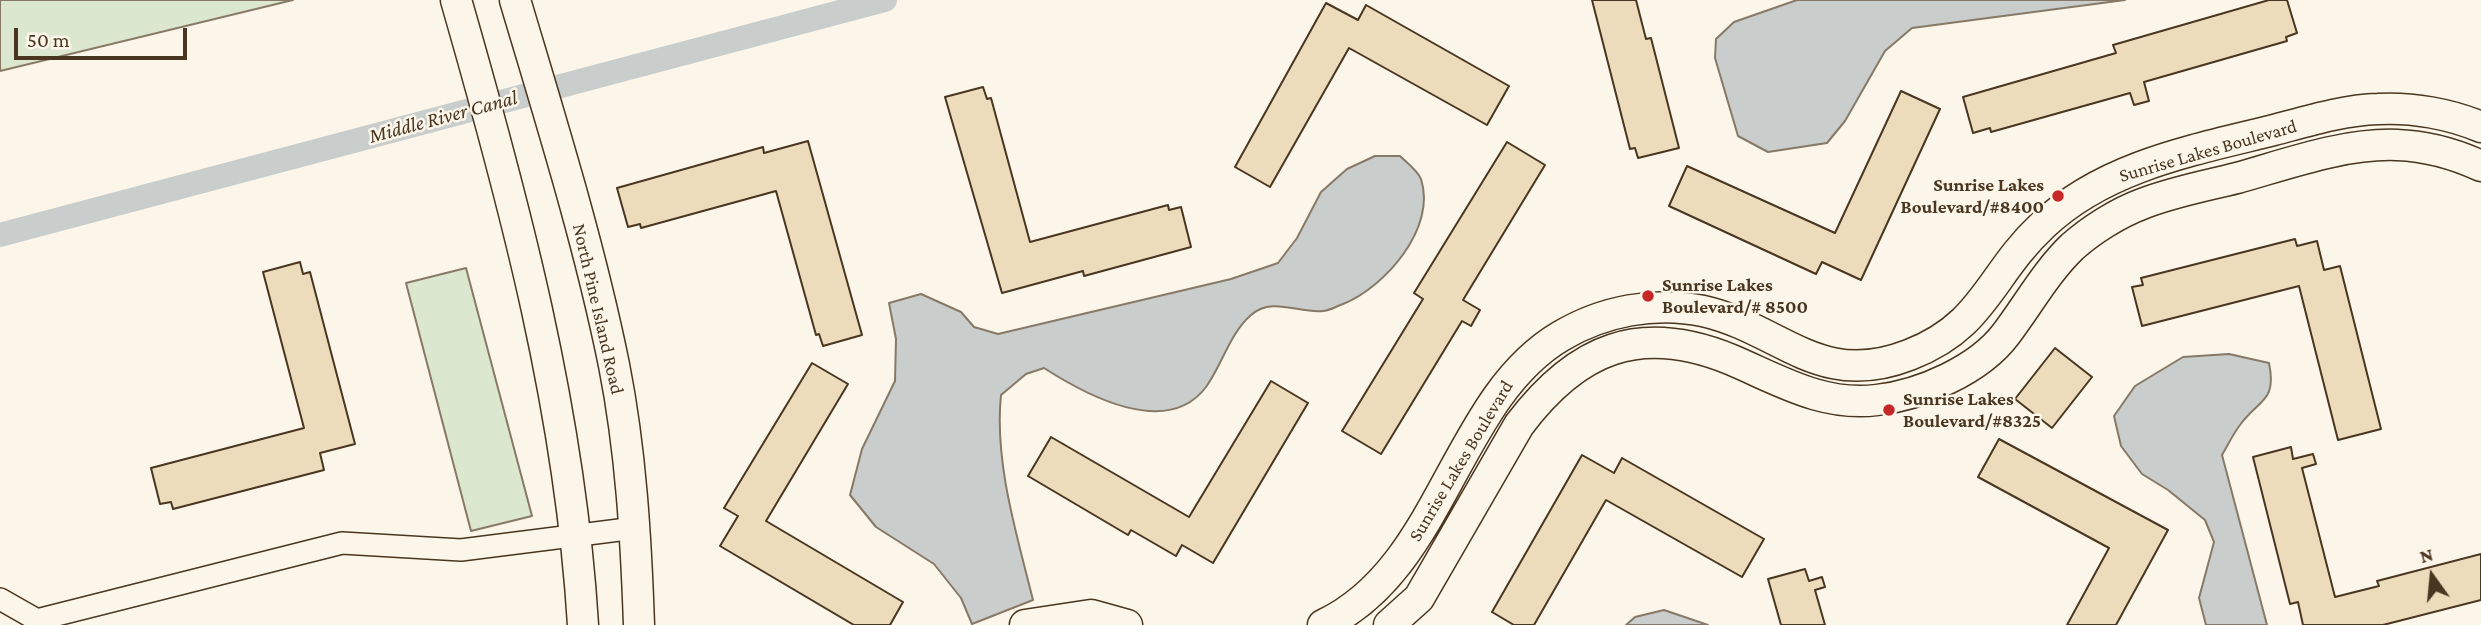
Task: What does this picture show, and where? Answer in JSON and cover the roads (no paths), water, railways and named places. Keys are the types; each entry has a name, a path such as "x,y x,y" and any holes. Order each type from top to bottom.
{"street":[{"path":"456,0 501,157 556,404 578,538 583,625"},
{"name":"North Pine Island Road","path":"515,0 555,139 614,367 635,528 639,625"},
{"name":"Sunrise Lakes Boulevard","path":"1323,625 1369,594 1405,555 1507,382 1540,350 1561,335 1595,320 1648,308 1705,312 1804,355 1864,368 1934,345 1961,326 1977,310 2042,226 2079,197 2127,172 2200,149 2354,111 2381,108 2432,113 2481,127"},
{"name":"Sunrise Lakes Boulevard","path":"1389,625 1419,598 1519,425 1539,399 1570,371 1605,351 1661,342 1688,344 1732,360 1779,383 1828,399 1878,400 1944,380 1980,358 2004,337 2073,247 2096,229 2141,204 2318,156 2368,146 2397,145 2435,150 2481,166"},
{"path":"0,599 37,620 342,543 461,550 578,538 635,528"},
{"path":"1025,625 1091,615 1127,625"}],"waterway":[{"name":"Middle River Canal","path":"0,235 885,0"}],"place":[{"name":"Sunrise Lakes Boulevard/#8400","path":"2058,196"},
{"name":"Sunrise Lakes Boulevard/# 8500","path":"1648,296"},
{"name":"Sunrise Lakes Boulevard/#8325","path":"1889,410"}]}
